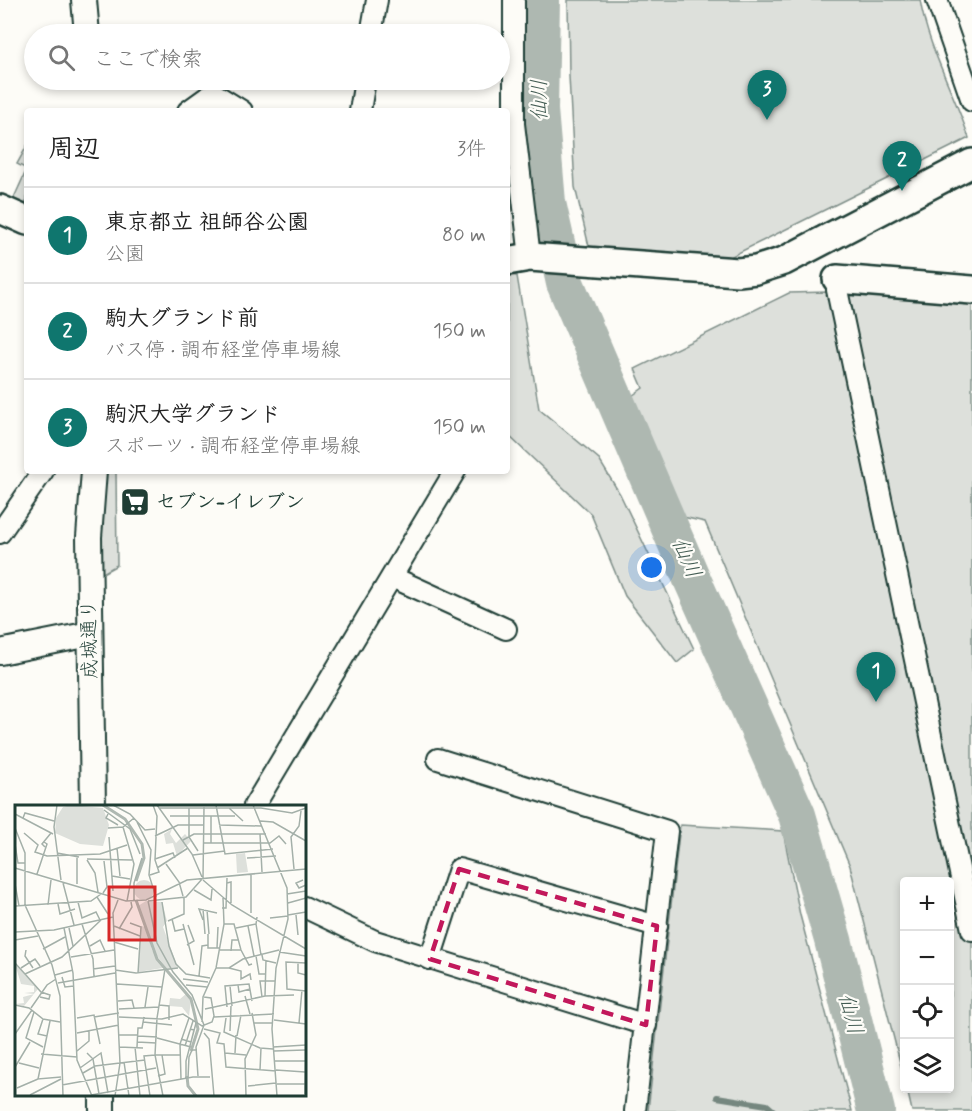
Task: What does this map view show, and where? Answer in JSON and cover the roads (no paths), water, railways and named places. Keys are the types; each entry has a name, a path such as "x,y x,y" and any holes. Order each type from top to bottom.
{"main road":[{"path":"525,259 738,272 756,270 784,261 972,164"},
{"path":"0,209 24,220"},
{"path":"837,279 972,290"}],"street":[{"path":"84,0 86,24"},
{"path":"373,24 377,0"},
{"path":"514,0 514,124 525,259"},
{"path":"938,0 972,101"},
{"path":"360,108 363,90"},
{"path":"192,108 213,93 237,108"},
{"path":"837,279 837,290 972,930"},
{"path":"0,533 41,474"},
{"name":"成城通り","path":"93,805 89,537 94,474"},
{"path":"255,805 453,474"},
{"path":"392,577 506,629"},
{"path":"0,652 90,634"},
{"path":"438,759 668,831 635,1111"},
{"path":"430,959 459,869 657,926"},
{"path":"306,908 375,941 646,1025"}],"waterway":[{"name":"仙川","path":"541,0 539,110 547,203 565,283 691,577 797,815 833,940 876,1111"},
{"path":"717,1097 767,1105 774,1111"}],"place":[{"name":"駒沢大学グランド","path":"767,120"},
{"name":"駒大グランド前","path":"902,191"},
{"name":"セブン-イレブン","path":"135,502"},
{"name":"東京都立 祖師谷公園","path":"876,702"}]}
